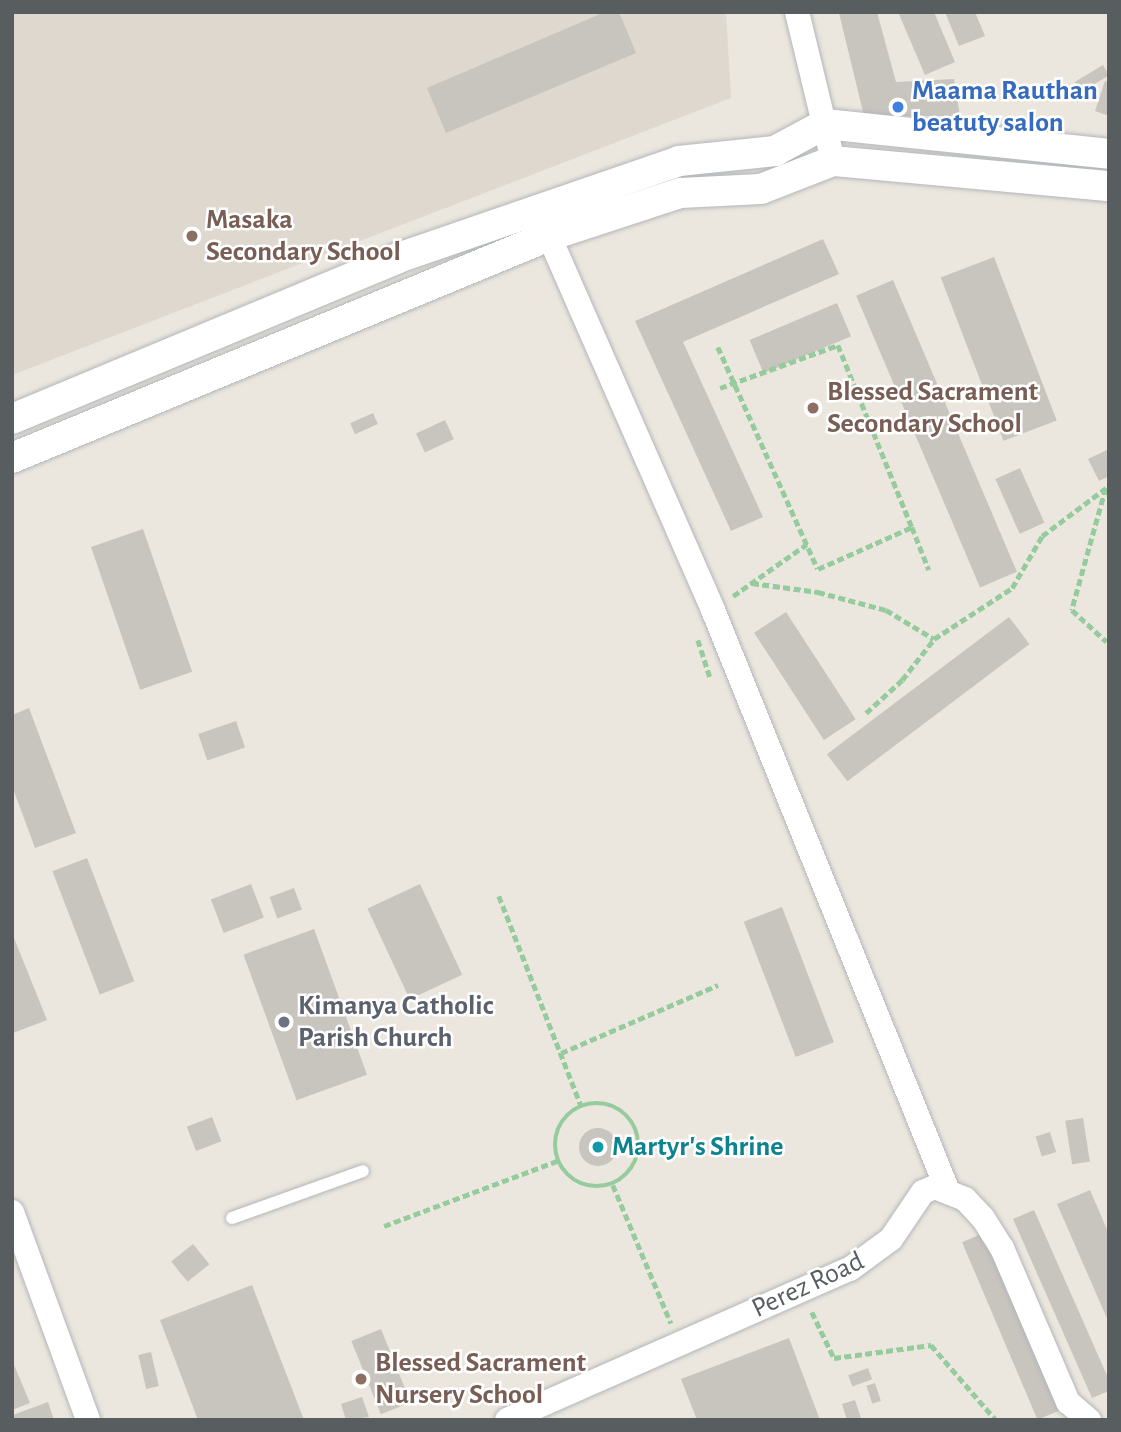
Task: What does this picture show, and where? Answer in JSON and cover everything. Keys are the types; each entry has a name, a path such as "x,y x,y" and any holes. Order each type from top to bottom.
{"street":[{"path":"797,12 833,161"},
{"path":"12,419 398,258 679,161 775,151 825,124 1109,154"},
{"path":"12,458 549,236 680,193 761,189 833,161 1109,186"},
{"path":"549,236 713,610 947,1189 983,1218 1002,1248 1068,1402 1089,1420"},
{"name":"Perez Road","path":"507,1420 850,1269 891,1239 923,1192 935,1186 947,1189"},
{"path":"12,1212 88,1420"}],"lane":[{"path":"232,1218 363,1171"}],"path":[{"path":"720,388 735,385 838,345 929,570"},
{"path":"718,347 818,569 912,527"},
{"path":"866,713 902,680 934,639 1012,588 1042,537 1106,488 1072,610 1108,642"},
{"path":"752,583 818,592 886,610 934,639"},
{"path":"499,896 581,1105"},
{"path":"561,1053 718,985"},
{"path":"581,1105 614,1106 637,1129 636,1162 613,1185 580,1184 557,1161 557,1128 581,1105"},
{"path":"384,1226 557,1161"},
{"path":"613,1185 680,1343"},
{"path":"819,1301 811,1310 834,1358 931,1345 996,1420"}],"shaded area":[{"name":"Masaka Secondary School","path":"12,12 726,12 731,98 12,375"}],"building":[{"path":"605,12 619,12 636,53 446,133 427,88"},
{"path":"877,12 896,82 954,79 960,116 864,116 839,13"},
{"path":"898,12 934,12 955,62 925,75"},
{"path":"945,12 975,12 985,36 959,46"},
{"path":"1103,65 1109,75 1081,92 1075,82"},
{"path":"1105,81 1109,82 1109,116 1095,111"},
{"path":"823,239 839,274 683,342 763,517 731,531 635,321"},
{"path":"994,257 1057,420 1004,441 941,277"},
{"path":"893,280 1017,572 980,587 856,296"},
{"path":"837,303 851,336 764,373 750,340"},
{"path":"373,413 378,424 355,434 350,423"},
{"path":"445,420 454,439 425,453 416,434"},
{"path":"1109,449 1109,476 1099,481 1088,459"},
{"path":"1020,468 1044,523 1020,534 995,479"},
{"path":"143,529 192,672 140,690 91,547"},
{"path":"786,612 856,719 824,740 754,633"},
{"path":"1009,617 1029,644 847,781 827,754"},
{"path":"29,708 76,833 35,848 12,786 12,715"},
{"path":"236,721 245,747 207,760 198,734"},
{"path":"87,858 134,981 100,994 52,871"},
{"path":"251,884 264,918 224,933 211,899"},
{"path":"420,884 462,975 410,999 367,909"},
{"path":"294,888 302,910 277,919 270,897"},
{"path":"782,907 834,1042 796,1057 744,922"},
{"path":"314,929 367,1075 297,1100 244,955"},
{"path":"12,933 47,1020 13,1033 12,1032"},
{"path":"212,1117 221,1141 196,1151 187,1127"},
{"path":"1083,1118 1090,1161 1072,1164 1065,1121"},
{"name":"Martyr's Shrine","path":"598,1128 611,1134 617,1147 611,1160 598,1166 585,1160 579,1147 585,1134"},
{"path":"1050,1132 1056,1152 1042,1156 1036,1136"},
{"path":"1090,1190 1109,1234 1109,1323 1057,1204"},
{"path":"1034,1210 1109,1380 1109,1391 1092,1398 1013,1219"},
{"path":"986,1232 1061,1410 1037,1420 962,1242"},
{"path":"193,1244 209,1264 188,1282 171,1262"},
{"path":"252,1285 304,1420 198,1420 160,1320"},
{"path":"381,1329 411,1402 381,1414 351,1341"},
{"path":"789,1338 820,1420 697,1420 681,1379"},
{"path":"151,1352 159,1386 146,1389 138,1355"},
{"path":"12,1360 30,1403 12,1410"},
{"path":"868,1368 872,1379 852,1386 848,1375"},
{"path":"875,1383 881,1401 872,1404 866,1386"},
{"path":"362,1397 369,1417 346,1420 341,1404"},
{"path":"855,1400 861,1418 867,1420 847,1420 842,1404"},
{"path":"48,1402 54,1420 15,1420 13,1415"}],"place":[{"name":"Maama Rauthan beatuty salon","path":"898,107"},
{"name":"Masaka Secondary School","path":"192,236"},
{"name":"Blessed Sacrament Secondary School","path":"813,408"},
{"name":"Kimanya Catholic Parish Church","path":"284,1022"},
{"name":"Martyr's Shrine","path":"598,1147"},
{"name":"Blessed Sacrament Nursery School","path":"361,1379"}]}
